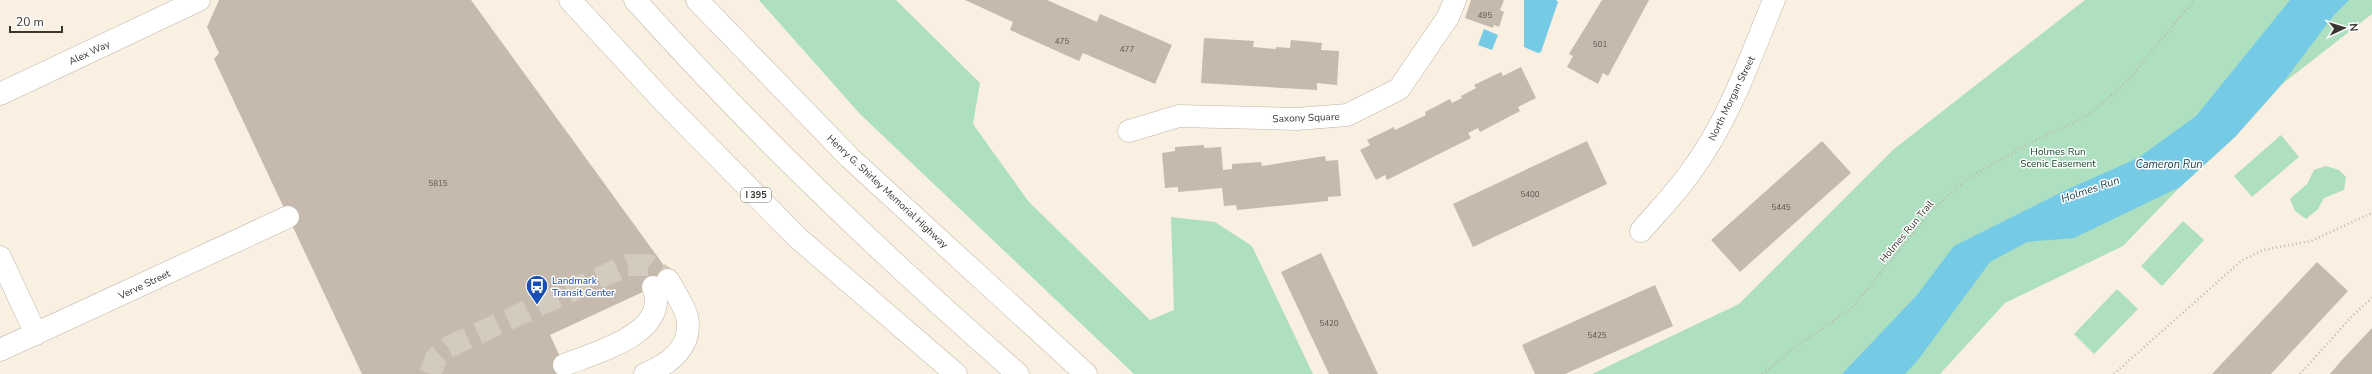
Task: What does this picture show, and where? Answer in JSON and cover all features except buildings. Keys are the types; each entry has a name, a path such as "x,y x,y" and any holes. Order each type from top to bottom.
{"main road":[{"name":"Alex Way","path":"0,94 199,0"},
{"name":"I 395","path":"570,0 666,104 798,238 956,374"},
{"path":"635,0 760,133 854,224 1018,374"},
{"name":"Henry G. Shirley Memorial Highway","path":"697,0 850,158 1086,374"},
{"name":"Saxony Square","path":"1128,131 1179,116 1297,119 1347,115 1399,89 1448,17 1454,0"},
{"name":"North Morgan Street","path":"1641,231 1692,170 1712,139 1741,80 1774,0"},
{"name":"Verve Street","path":"0,350 288,217"},
{"path":"0,257 36,334"},
{"path":"564,365 638,332 650,321 661,284 687,317 686,342 672,360 645,374"}],"path":[{"name":"Holmes Run Trail","path":"1762,374 1794,348 1852,308 1931,211 1967,179 2034,141 2083,118 2103,103 2129,79 2194,0"},
{"path":"2114,374 2241,261 2250,255 2263,250 2311,241 2372,213"},
{"path":"2300,374 2353,315 2372,298"}],"green space":[{"path":"759,0 896,0 980,83 973,124 1029,202 1150,320 1174,310 1171,217 1215,222 1252,246 1313,374 1134,374 860,114"},
{"name":"Holmes Run Scenic Easement","path":"2085,0 2372,0 2372,14 2282,84 2235,137 2180,187 2123,246 2005,303 1940,374 1592,374 1739,304 1894,149"},
{"path":"2281,135 2299,157 2252,197 2234,176"},
{"path":"2326,166 2339,170 2346,177 2344,190 2324,198 2318,209 2306,219 2295,211 2290,199 2307,184 2314,170"},
{"path":"2183,221 2204,240 2162,286 2141,266"},
{"path":"2117,289 2138,309 2094,354 2074,334"}],"water":[{"path":"1524,0 1556,0 1558,2 1541,52 1538,53 1524,47"},
{"name":"Cameron Run","path":"2290,0 2349,0 2334,15 2282,84 2235,137 2180,187 2074,238 2027,242 1990,262 1918,360 1905,374 1842,374 1917,295 1954,246 2066,190 2138,158 2196,116"},
{"path":"1484,29 1498,35 1492,50 1478,45"}],"tunnel":[{"path":"430,374 436,358 448,347 628,265 648,265 668,280"}],"place":[{"name":"Landmark Transit Center","path":"537,306"}],"water label":[{"name":"Holmes Run","path":"2090,189"}]}
